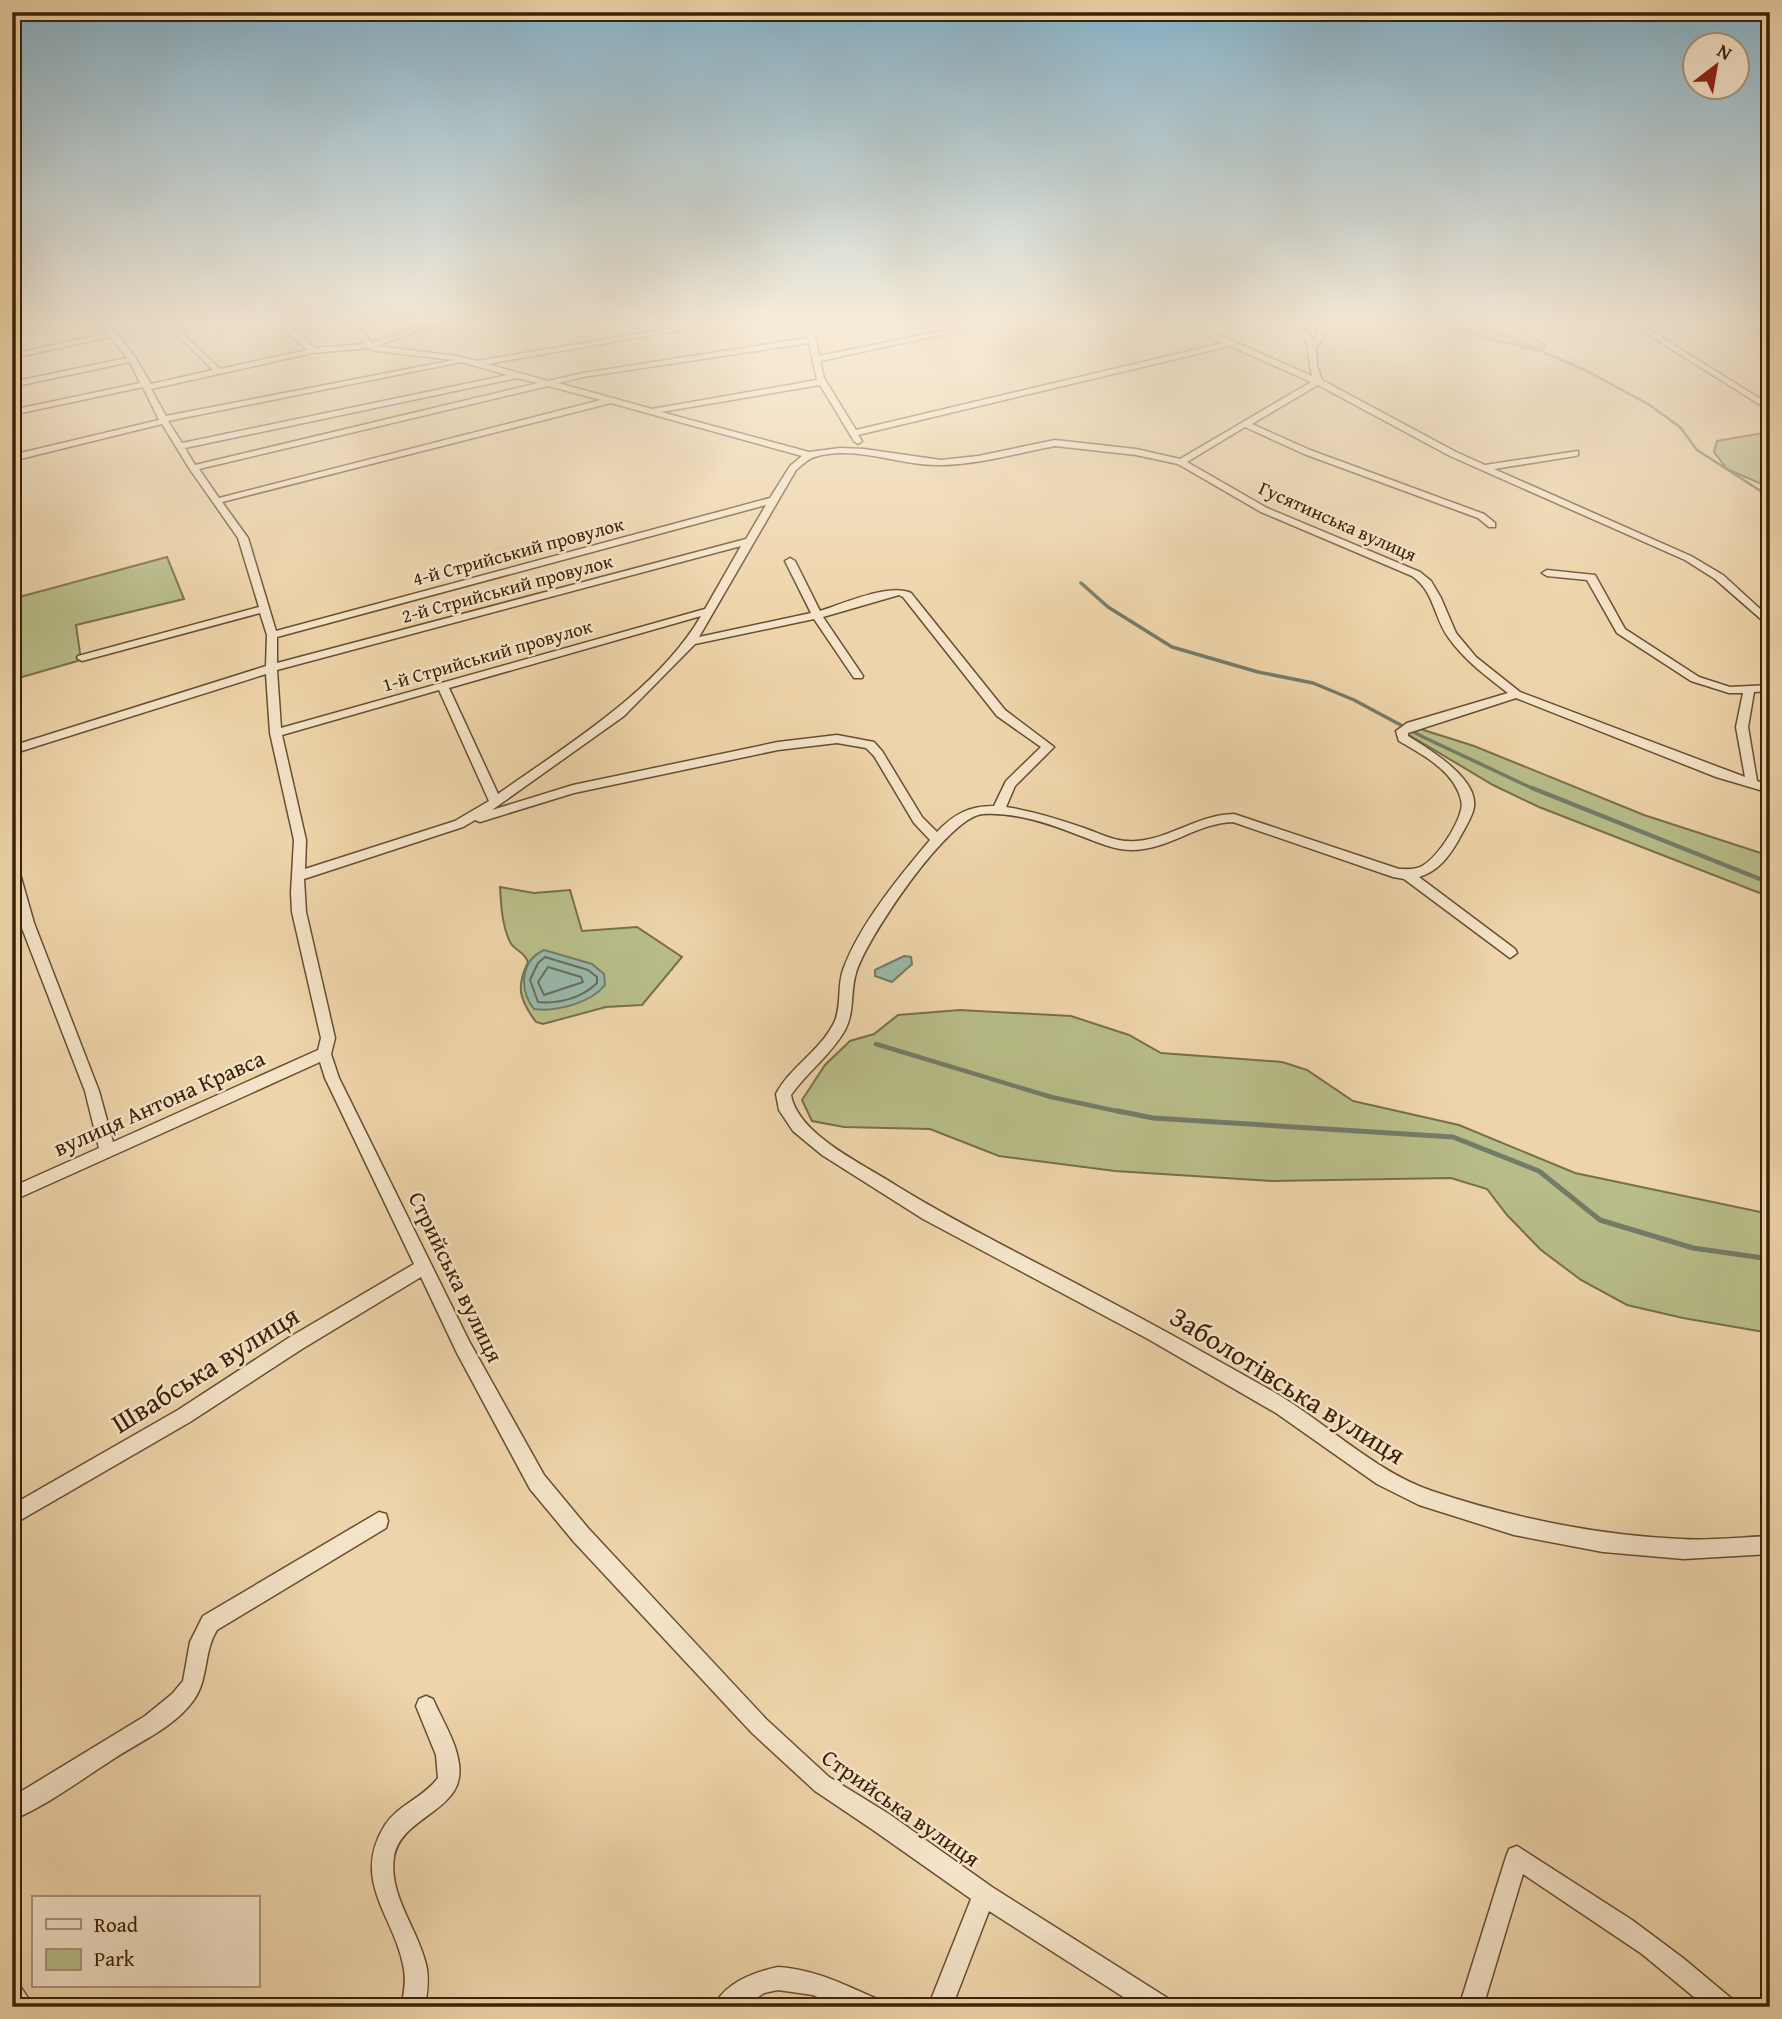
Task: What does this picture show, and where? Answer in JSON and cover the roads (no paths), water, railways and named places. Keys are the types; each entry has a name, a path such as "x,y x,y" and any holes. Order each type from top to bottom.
{"street":[{"path":"12,458 168,419"},
{"path":"180,446 309,419"},
{"path":"192,468 401,419"},
{"path":"217,501 539,419"},
{"name":"Гусятинська вулиця","path":"684,419 809,455 864,452 923,461 950,462 1055,443 1120,449 1181,462 1264,510 1416,574 1426,581 1436,598 1451,634 1472,659 1516,694 1770,789"},
{"path":"846,419 864,452"},
{"path":"855,433 913,419"},
{"path":"1181,462 1256,419"},
{"path":"1391,419 1484,468 1688,558 1719,577 1770,624"},
{"name":"Стрийська вулиця","path":"164,420 192,468 243,538 272,635 276,733 300,840 299,912 328,1038 324,1054 353,1122 463,1347 537,1482 581,1535 759,1726 822,1784 984,1895 1161,2007"},
{"path":"1247,425 1307,452 1481,516 1492,525"},
{"path":"1484,468 1575,453"},
{"path":"458,824 496,802 620,713 691,642 793,468 809,455"},
{"name":"4-й Стрийський провулок","path":"272,635 773,500"},
{"name":"2-й Стрийський провулок","path":"12,750 272,668 750,541"},
{"path":"790,561 834,647 858,676"},
{"path":"1547,573 1591,577 1622,631 1695,679 1729,690 1770,688"},
{"path":"691,642 817,615 890,593 900,592 907,595 1002,713 1048,747 1010,784 998,810"},
{"path":"82,658 263,609"},
{"name":"1-й Стрийський провулок","path":"276,733 708,611"},
{"path":"443,687 496,802"},
{"path":"1748,690 1742,727 1752,784"},
{"path":"298,877 573,789 778,746 837,739 870,745 918,820 936,839 971,811 998,810 1021,814 1109,842 1132,846 1148,844 1210,819 1234,818 1409,876 1422,873 1436,865 1468,809 1468,798 1459,781 1448,770 1403,737 1407,728 1516,694"},
{"name":"Заболотівська вулиця","path":"936,839 873,927 855,959 849,972 844,1016 837,1030 794,1077 783,1094 786,1110 798,1126 827,1150 929,1214 1154,1333 1282,1407 1383,1478 1426,1498 1514,1526 1603,1543 1684,1549 1770,1545"},
{"path":"12,867 27,923 92,1091 107,1151"},
{"path":"1409,876 1510,953"},
{"name":"вулиця Антона Кравса","path":"12,1194 324,1054"},
{"name":"Швабська вулиця","path":"12,1516 184,1416 296,1343 425,1266"},
{"path":"12,1809 152,1723 174,1706 187,1693 194,1679 200,1636 210,1623 379,1521"},
{"path":"413,2007 416,1985 412,1953 383,1881 382,1859 387,1843 401,1822 433,1798 446,1784 450,1773 446,1755 426,1706"},
{"path":"1471,2007 1517,1857 1612,1919 1692,1977 1724,2007"},
{"path":"940,2007 984,1895"},
{"path":"726,2007 736,1996 759,1982 779,1977 800,1979 869,2007"},
{"path":"12,1994 22,2007"}],"water":[{"path":"544,950 592,964 604,974 605,985 591,997 572,1005 534,1009 526,993 524,976 530,961"},
{"path":"904,956 911,957 912,964 892,982 875,976 875,970"}],"waterway":[{"path":"1669,419 1680,427 1697,450 1770,497"},
{"path":"1081,583 1108,607 1172,647 1258,672 1313,683 1354,700 1423,737 1536,790"},
{"path":"1532,788 1770,883"},
{"path":"876,1044 1051,1097 1126,1113"},
{"path":"1118,1111 1153,1118 1453,1137 1539,1171 1600,1220 1693,1248 1770,1259"}]}
